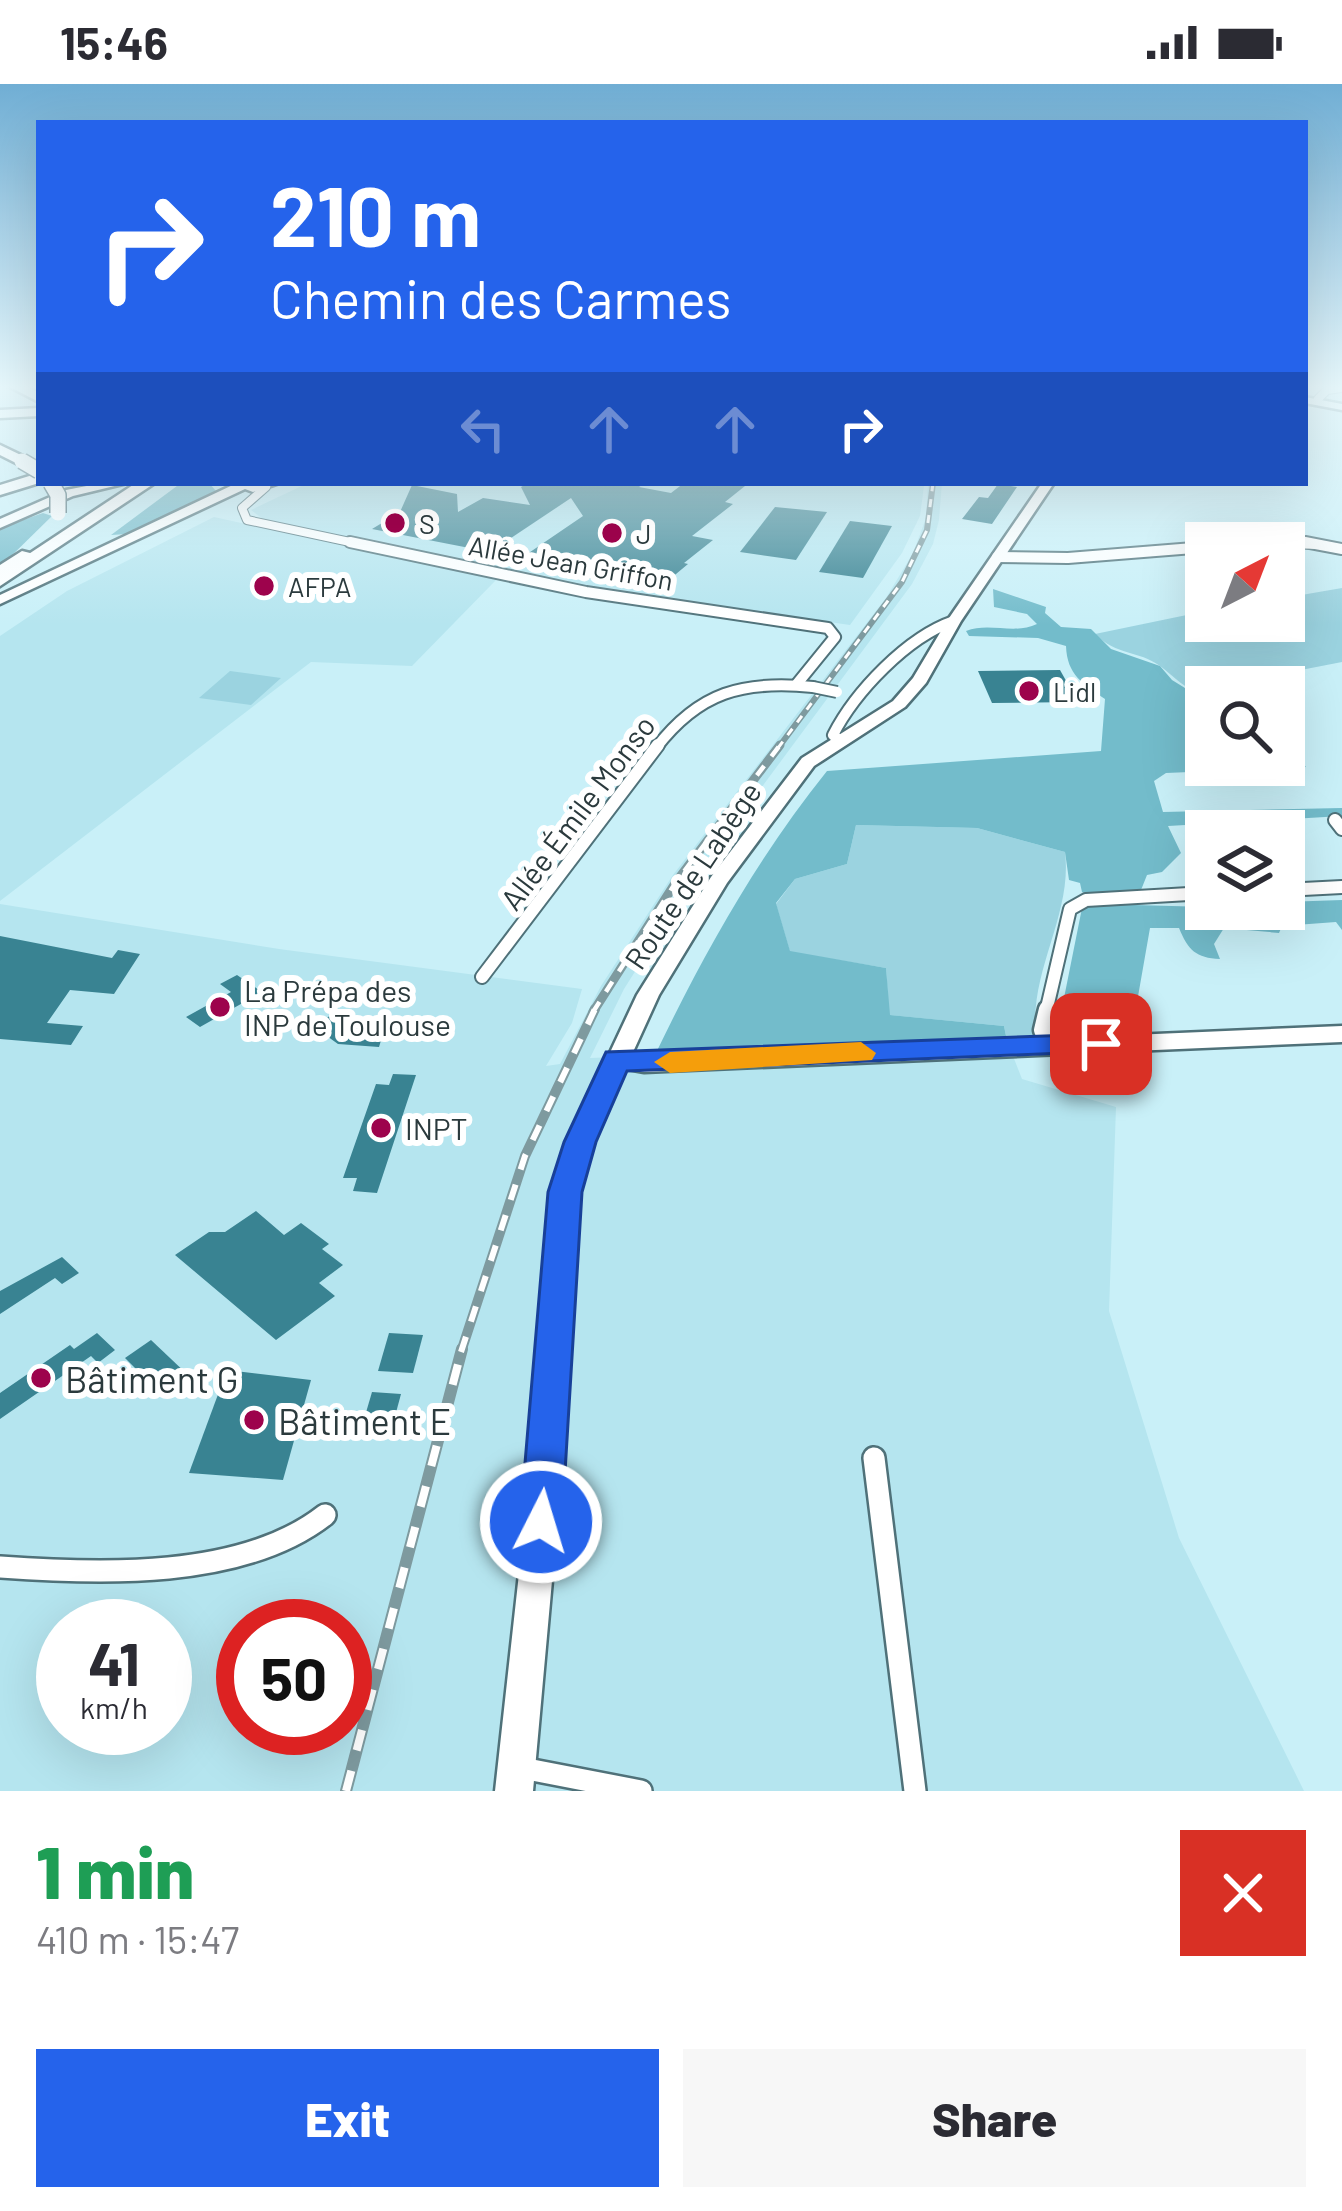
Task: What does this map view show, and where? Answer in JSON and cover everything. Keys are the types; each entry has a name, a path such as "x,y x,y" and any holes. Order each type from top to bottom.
{"highway":[{"path":"9,570 53,527 58,495 53,486"},
{"path":"9,570 123,490"}],"main road":[{"name":"Route de Labège","path":"515,1779 548,1446 565,1192 580,1142 616,1059 683,933 718,881 808,762 898,704 941,648 954,621 1046,486"},
{"path":"0,600 251,488"},
{"path":"0,524 70,493 123,490"}],"street":[{"name":"Allée Jean Griffon","path":"251,488 242,515 260,525 574,590 828,628 836,635 834,640 796,685"},
{"path":"1305,543 1342,549"},
{"path":"997,557 1068,558 1185,550"},
{"name":"Route de Labège","path":"838,739 832,735 833,728 860,698 933,626 954,621"},
{"path":"911,648 941,648"},
{"path":"796,685 860,698"},
{"name":"Allée Émile Monso","path":"482,977 681,715 721,694 796,685"},
{"path":"1305,889 1342,887"},
{"path":"1048,1044 1042,1030 1070,909 1086,900 1185,894"},
{"path":"616,1059 644,1064 1342,1034"},
{"path":"874,1458 915,1791"},
{"path":"0,1567 94,1573 152,1567 290,1540 314,1529 325,1515"},
{"path":"515,1779 641,1791"}],"shaded area":[{"path":"177,486 212,486 216,491 214,497 127,534 111,535"},
{"path":"302,486 924,486 920,516 902,553 850,625 579,586 268,523 251,510"},
{"path":"928,486 942,486 933,544 912,584 693,880 624,989 590,1058 1007,1041 1022,1079 1116,1107 1109,1311 1179,1538 1304,1791 0,1791 0,904 279,949 582,989 572,1023 546,1066 560,1064 601,986 673,875 886,598 913,553 926,518"},
{"path":"43,513 52,516 0,567 0,528"},
{"name":"AFPA","path":"214,517 497,579 412,666 311,662 0,901 0,636 67,591"},
{"path":"1342,588 1342,662 1305,669 1185,666 1185,686 1152,661 1111,646 1095,634 1185,615 1185,642 1305,642 1305,594"},
{"path":"993,589 1046,607 1045,613 1061,627 1091,629 1111,649 1160,666 1185,688 1185,772 1166,773 1154,781 1163,812 1185,812 1185,825 1168,826 1181,853 1162,872 1147,875 1135,905 1185,906 1185,930 1223,930 1214,944 1220,959 1194,951 1179,928 1150,928 1133,1025 1117,1039 1066,1034 1060,1018 1082,908 1098,905 1098,898 1069,880 1065,852 977,828 856,825 847,864 795,879 776,903 790,951 886,968 890,1015 1004,1026 1007,1041 655,1055 733,908 827,771 1101,751 1105,699 1073,672 1066,646 1038,638 969,636 966,631 975,629 1037,624 1027,614 994,607"},
{"path":"230,671 281,678 251,705 199,698"},
{"path":"1342,808 1342,816 1305,818 1305,810 1252,810"},
{"path":"856,825 977,828 1065,852 1062,899 1038,992 1037,1039 1007,1041 1004,1026 889,1015 886,968 790,952 776,904 795,879 847,864"},
{"path":"1342,900 1342,930 1336,922 1305,924 1305,901"}],"building":[{"path":"412,486 457,494 458,512 483,498 530,505 521,487 640,486 671,493 680,486 745,486 725,502 733,504 692,536 713,540 670,579 656,576 640,589 514,563 583,516 571,498 490,552 372,529 400,512"},
{"path":"997,486 1017,487 992,524 962,519 979,497 988,498"},
{"path":"775,507 827,512 796,560 740,552"},
{"path":"850,521 892,526 863,578 819,572"},
{"name":"Lidl","path":"1060,670 1078,702 992,703 978,671"},
{"path":"0,936 112,958 118,950 140,954 114,994 70,990 47,1023 83,1026 71,1045 0,1039"},
{"name":"La Prépa des INP de Toulouse","path":"237,975 262,992 200,1027 186,1017 231,992 220,984"},
{"path":"333,1014 361,1033 383,1034 379,1047 338,1044 313,1026"},
{"path":"393,1074 416,1075 377,1193 353,1191 357,1178 343,1178 376,1084 389,1085"},
{"path":"256,1211 284,1235 301,1223 329,1244 322,1249 343,1265 319,1283 335,1296 276,1340 175,1255 209,1232 225,1232"},
{"path":"62,1257 79,1273 62,1284 55,1278 0,1314 0,1291"},
{"name":"Bâtiment G","path":"97,1333 115,1350 98,1363 91,1356 0,1419 0,1393 70,1345 74,1349"},
{"path":"389,1333 423,1335 413,1373 378,1371"},
{"path":"151,1340 189,1376 163,1396 125,1358"},
{"name":"Bâtiment E","path":"227,1370 311,1380 283,1480 189,1473"},
{"path":"372,1392 401,1394 390,1435 360,1433"}],"railway":[{"path":"778,748 902,582 927,530 933,486"},
{"path":"593,1012 676,882 780,745"},
{"path":"461,1352 525,1156 595,1009"},
{"path":"346,1791 462,1349"}],"slow traffic":[{"path":"670,1062 861,1053"}],"place":[{"name":"S","path":"395,523"},
{"name":"J","path":"612,533"},
{"name":"AFPA","path":"264,586"},
{"name":"Lidl","path":"1029,691"},
{"name":"La Prépa des INP de Toulouse","path":"220,1007"},
{"name":"INPT","path":"381,1128"},
{"name":"Bâtiment G","path":"41,1378"},
{"name":"Bâtiment E","path":"254,1420"}],"route":[{"path":"541,1522 565,1192 580,1142 616,1059 644,1064 1101,1044"}]}
